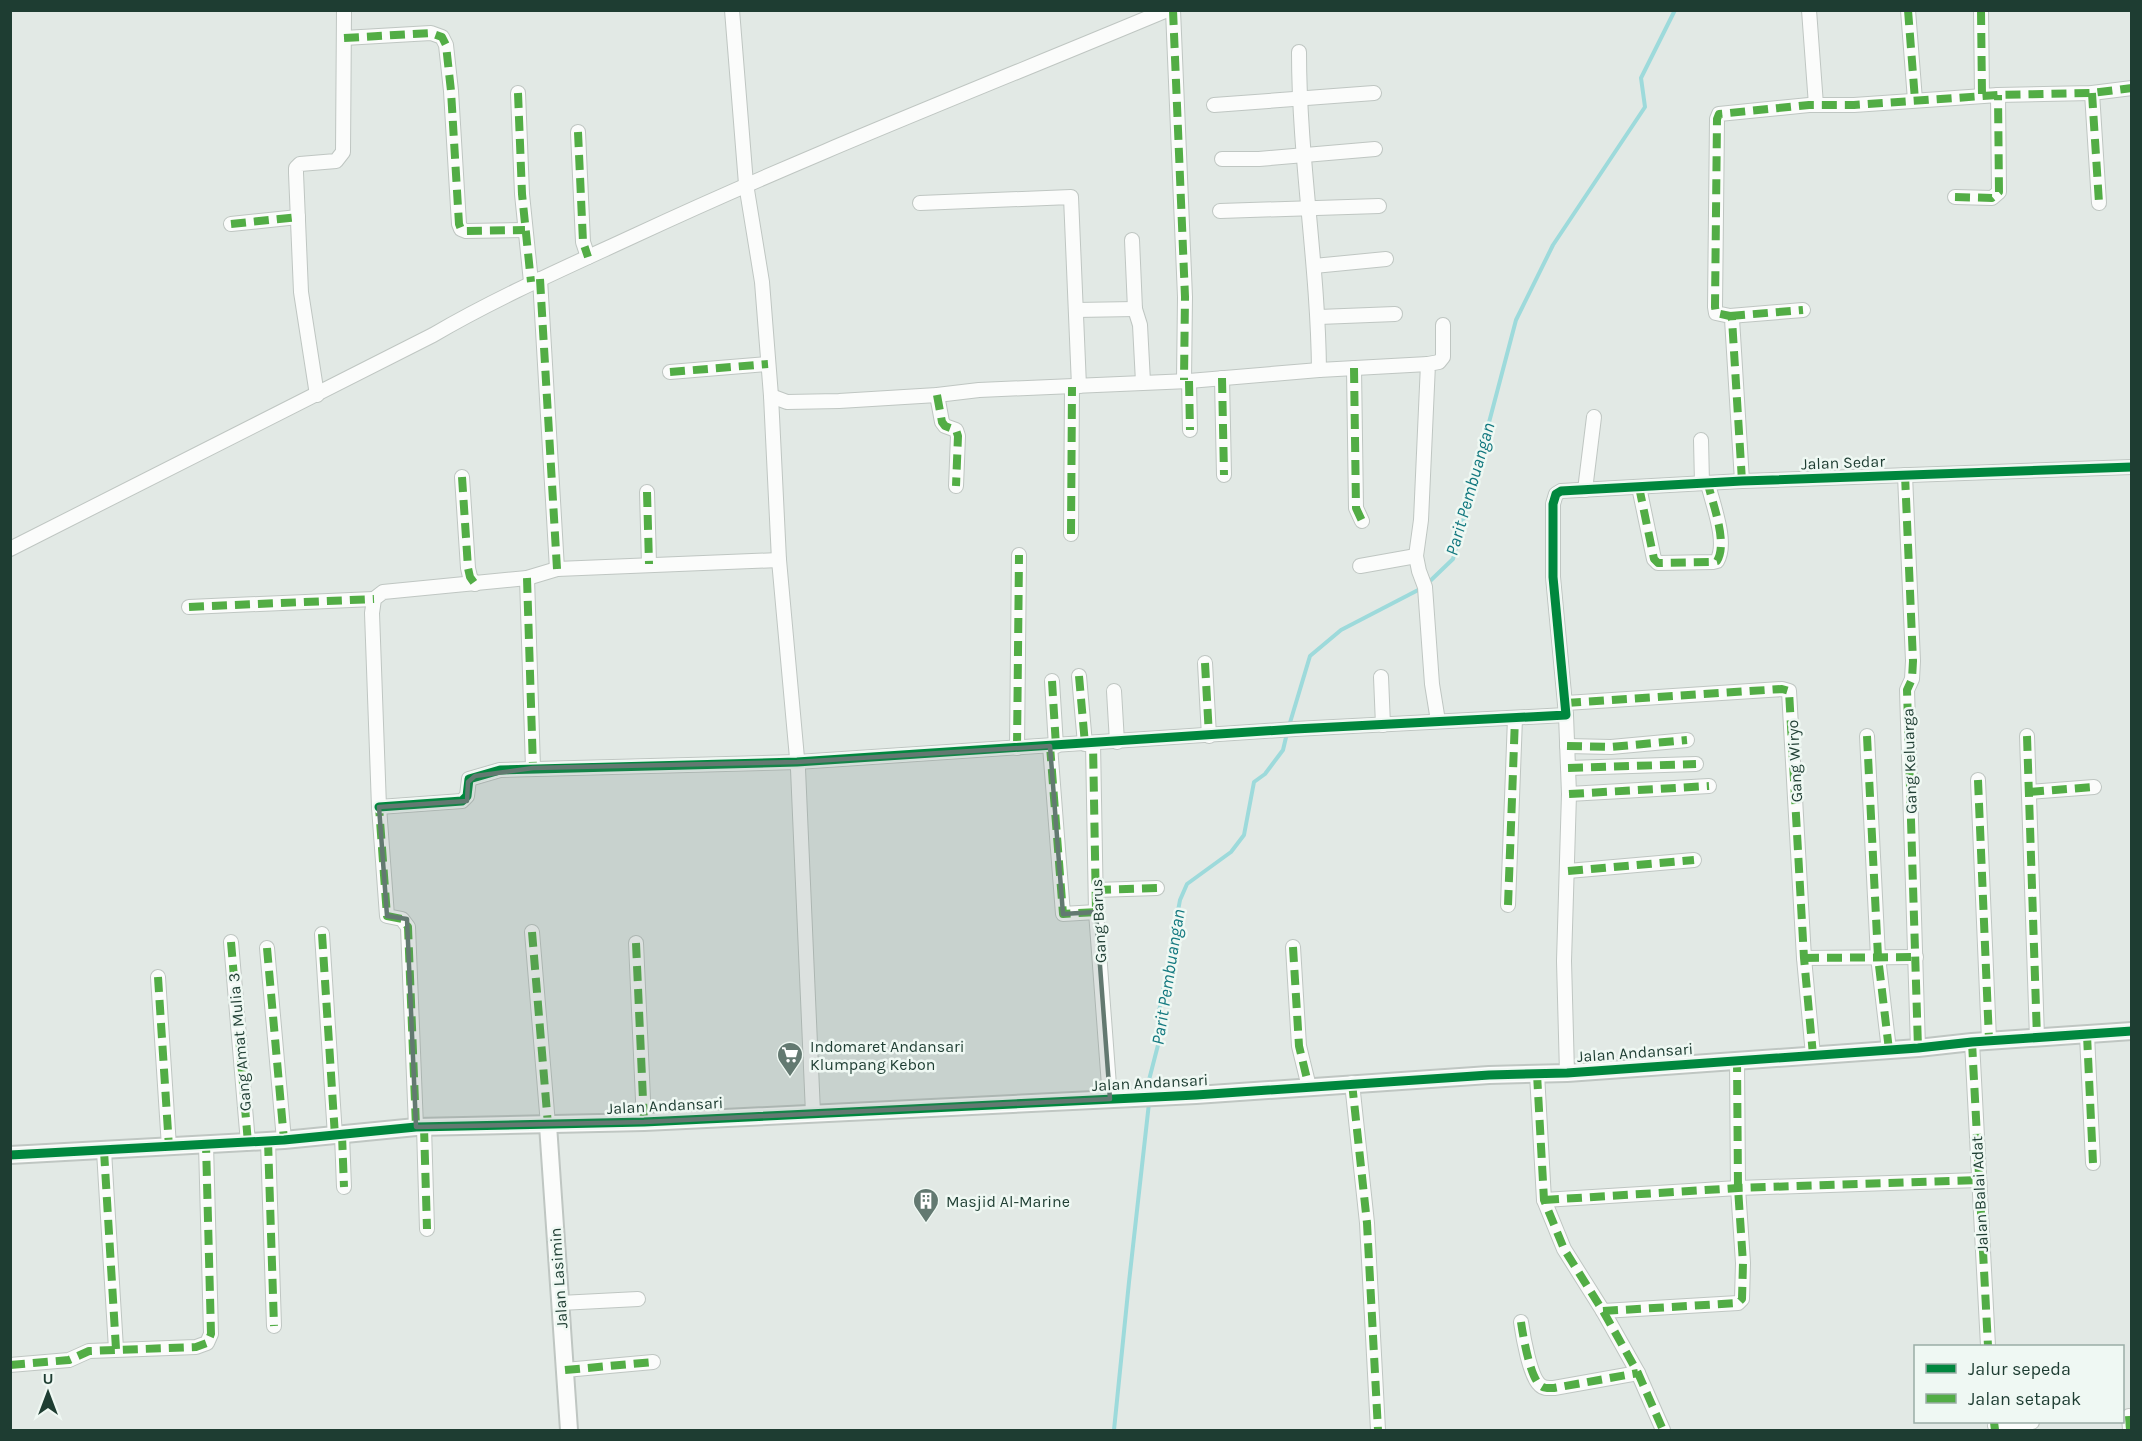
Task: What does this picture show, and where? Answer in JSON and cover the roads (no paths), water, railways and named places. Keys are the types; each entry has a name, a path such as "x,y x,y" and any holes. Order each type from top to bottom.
{"street":[{"path":"317,395 301,292 296,168 300,164 336,161 343,152 344,10"},
{"path":"732,10 746,184 762,282 771,396 779,560 797,762 813,1113"},
{"path":"1809,10 1816,105"},
{"path":"1908,10 1915,100"},
{"path":"1981,10 1982,96"},
{"path":"10,549 317,395 535,281 746,184 1172,18 1185,297 1186,380 1190,430"},
{"path":"344,38 431,33 442,37 446,45 451,91 461,229 466,231 525,230"},
{"path":"1299,52 1299,100 1319,317 1319,370"},
{"path":"1803,310 1730,316 1716,314 1719,114 1816,105 1854,105 1998,95 2092,93 2132,88"},
{"path":"518,93 525,230 535,281 556,569"},
{"path":"1214,105 1374,93"},
{"path":"2092,93 2098,203"},
{"path":"1955,197 1992,198 1999,192 1998,95"},
{"path":"578,132 583,242 588,257"},
{"path":"1222,159 1304,156 1375,149"},
{"path":"920,203 1071,197 1076,310 1071,534"},
{"path":"1220,212 1379,206"},
{"path":"231,224 298,217"},
{"path":"1132,240 1135,309 1140,325 1143,382"},
{"path":"1314,266 1386,259"},
{"path":"1076,310 1135,309"},
{"path":"1319,317 1395,315"},
{"path":"1730,316 1742,481"},
{"path":"771,396 787,402 937,395 980,390 1076,387 1428,364 1439,362 1443,357 1443,325"},
{"path":"670,372 768,364"},
{"path":"1428,364 1421,520 1416,556 1425,587 1432,684 1438,721"},
{"path":"1354,368 1356,508 1362,521"},
{"path":"1222,378 1224,475"},
{"path":"937,395 942,422 945,426 956,430 958,436 956,486"},
{"path":"1585,490 1594,417"},
{"path":"1639,487 1654,559 1659,563 1717,561 1721,540 1705,484 1701,440"},
{"name":"Jalan Sedar","path":"1566,709 1553,578 1553,504 1556,494 1561,491 1742,481 2132,467"},
{"name":"Gang Keluarga","path":"1905,475 1913,661 1912,679 1907,690 1918,1048"},
{"path":"462,477 468,568 475,584"},
{"path":"647,492 649,564"},
{"path":"1017,748 1019,555"},
{"path":"1360,566 1416,556"},
{"path":"189,607 374,599 383,592 527,578 556,569 779,560"},
{"path":"527,578 533,768"},
{"path":"374,599 372,613 379,807 387,916 392,919 402,919 408,927 427,1228"},
{"path":"1205,663 1209,736"},
{"name":"Gang Barus","path":"1079,676 1089,743 1096,912 1110,1099"},
{"path":"1381,677 1383,725"},
{"path":"1052,681 1053,746 1063,914 1096,912"},
{"name":"Gang Wiryo","path":"1566,709 1782,689 1789,691 1804,958 1813,1055"},
{"path":"1114,691 1117,742"},
{"path":"379,807 462,801 468,793 469,779 500,770 797,762 1295,729 1515,718 1566,709 1569,794 1564,961 1567,1073"},
{"path":"1508,905 1515,718"},
{"path":"1867,736 1878,957 1889,1050"},
{"path":"2027,736 2037,1038"},
{"path":"1567,746 1611,747 1687,740"},
{"path":"1568,768 1696,764"},
{"path":"1978,780 1989,1040"},
{"path":"1569,794 1709,786"},
{"path":"2029,792 2094,787"},
{"path":"1568,871 1694,860"},
{"path":"1096,890 1157,888"},
{"path":"532,932 548,1125"},
{"path":"322,934 344,1187"},
{"name":"Gang Amat Mulia 3","path":"231,942 248,1143"},
{"path":"636,943 644,1122"},
{"path":"1293,947 1299,1046 1309,1087"},
{"path":"267,948 276,1141 274,1326"},
{"path":"1804,958 1916,957"},
{"path":"158,978 169,1147"},
{"name":"Jalan Andansari","path":"10,1155 248,1143 420,1127 644,1122 1157,1097 1352,1083 1567,1073 2132,1031"},
{"path":"2086,1035 2093,1163"},
{"name":"Jalan Balai Adat","path":"1972,1042 1989,1345"},
{"path":"1603,1311 1738,1303 1743,1294 1738,1188 1737,1060"},
{"path":"1537,1074 1544,1200 1564,1249 1638,1373 1663,1431"},
{"path":"1352,1083 1367,1223 1378,1431"},
{"name":"Jalan Lasimin","path":"548,1125 569,1431"},
{"path":"10,1365 69,1360 89,1351 196,1347 207,1343 211,1334 206,1144"},
{"path":"104,1150 116,1349"},
{"path":"1544,1200 1738,1188 1979,1180"},
{"path":"560,1304 638,1299"},
{"path":"1521,1322 1524,1347 1538,1384 1544,1388 1638,1373"},
{"path":"565,1370 653,1362"},
{"path":"2128,1416 2130,1431"},
{"path":"1995,1426 2023,1423"}],"waterway":[{"name":"Parit Pembuangan","path":"1428,583 1453,559 1516,320 1553,245 1645,107 1641,78 1675,10"},
{"name":"Parit Pembuangan","path":"1289,726 1310,656 1341,630 1422,588"},
{"name":"Parit Pembuangan","path":"1149,1093 1149,1080 1158,1045 1158,1017 1180,900 1187,884 1231,852 1244,835 1254,782 1265,774 1283,750 1287,733"},
{"name":"Parit Pembuangan","path":"1114,1430 1149,1103"}],"place":[{"name":"Indomaret Andansari Klumpang Kebon","path":"790,1078"},
{"name":"Masjid Al-Marine","path":"926,1224"}]}
